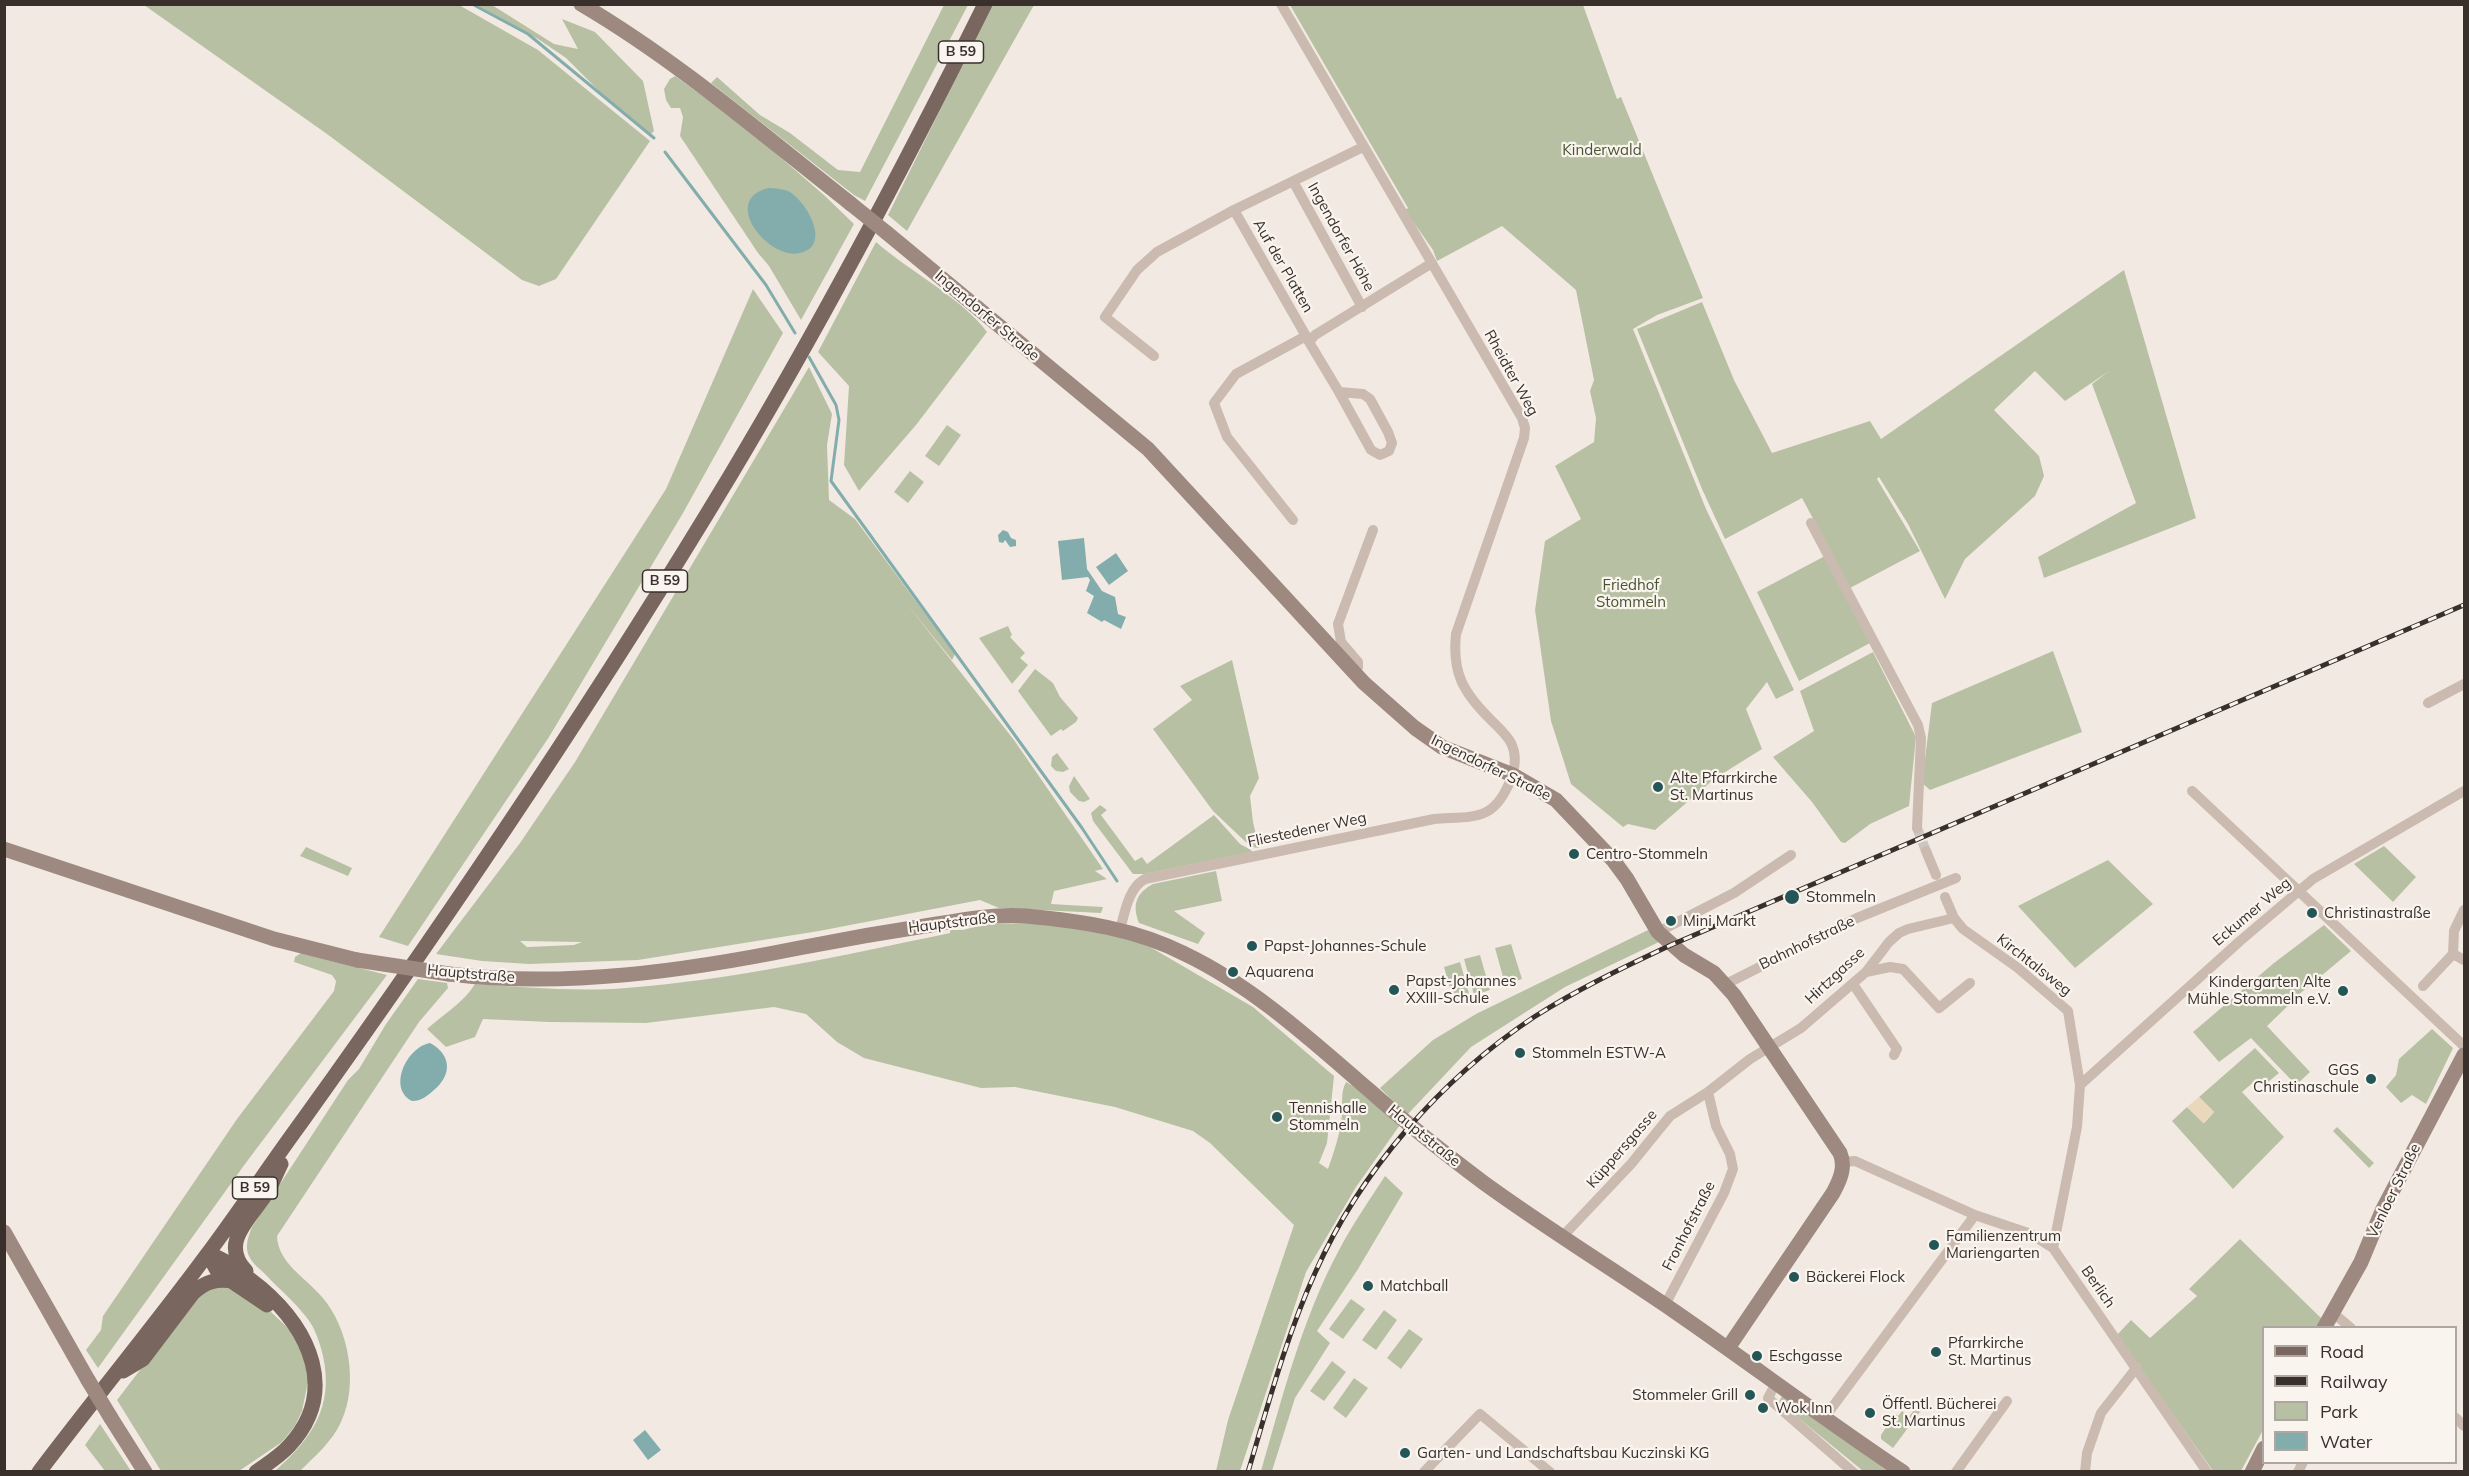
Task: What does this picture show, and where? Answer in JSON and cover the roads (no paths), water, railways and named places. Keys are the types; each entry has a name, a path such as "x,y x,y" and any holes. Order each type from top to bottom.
{"main road":[{"name":"B 59","path":"39,1472 208,1254 441,924 596,692 731,474 814,330 888,195 985,4"},
{"path":"256,1472 289,1446 304,1425 313,1401 316,1373 310,1352 298,1329 270,1290 238,1262 235,1244 237,1235 267,1192 302,1122"},
{"path":"208,1254 224,1260 282,1308"},
{"path":"208,1254 218,1272 273,1309 282,1308"},
{"path":"115,1376 143,1359 203,1284 221,1280 233,1281"}],"street":[{"name":"Ingendorfer Straße","path":"581,4 624,30 694,78 887,233 1148,449 1354,672 1430,740 1513,776 1556,800 1574,815 1627,879 1658,932 1677,950 1708,969 1726,984"},
{"name":"Rheidter Weg","path":"1281,4 1522,418 1525,428 1524,438 1456,634 1455,653 1457,672 1463,688 1511,743 1515,758 1513,776"},
{"name":"Auf der Platten","path":"1154,356 1105,317 1137,270 1157,252 1234,210 1294,183 1363,147"},
{"name":"Ingendorfer Höhe","path":"1294,183 1362,306"},
{"name":"Auf der Platten","path":"1234,210 1307,339"},
{"name":"Ingendorfer Höhe","path":"1293,520 1227,437 1214,403 1236,374 1315,335 1432,263"},
{"path":"1307,339 1371,450 1380,455 1389,451 1392,443 1388,432 1370,399 1363,394 1339,392"},
{"path":"1811,523 1918,725 1921,738 1917,828"},
{"name":"Ingendorfer Straße","path":"1354,672 1358,667 1358,662 1341,642 1338,624 1373,530"},
{"path":"2428,703 2464,684"},
{"name":"Fliestedener Weg","path":"1120,929 1131,893 1135,886 1144,879 1434,819 1476,816 1494,809 1504,797 1513,776"},
{"path":"2192,791 2464,1046"},
{"name":"Eckumer Weg","path":"2080,1085 2240,940 2313,879 2464,791"},
{"name":"Hauptstraße","path":"4,849 274,939 357,960 449,974 531,978 606,977 674,970 738,961 885,932 984,916 1023,916 1120,929 1182,952 1254,996 1334,1059 1424,1138 1487,1185 1728,1348 1903,1472"},
{"path":"1926,851 1936,874"},
{"path":"1658,932 1734,893 1791,855"},
{"name":"Bahnhofstraße","path":"1726,984 1857,918 1956,878"},
{"name":"Kirchtalsweg","path":"1945,897 1954,918 1963,929 2018,968 2068,1011 2080,1085 2078,1127 2054,1248"},
{"path":"2423,986 2453,954 2454,932 2464,910"},
{"name":"Hirtzgasse","path":"1769,1047 1801,1028 1853,984 1899,933 1954,918"},
{"path":"2453,954 2464,960"},
{"path":"1866,972 1890,967 1904,969 1939,1008 1970,983"},
{"path":"1726,984 1844,1162 1839,1183 1833,1193 1728,1348"},
{"path":"1853,984 1897,1049 1894,1055"},
{"name":"Küppersgasse","path":"1562,1237 1631,1164 1670,1116 1708,1092 1769,1047"},
{"name":"Venloer Straße","path":"2325,1326 2361,1262 2383,1209 2464,1055"},
{"name":"Fronhofstraße","path":"1665,1305 1724,1193 1733,1169 1730,1154 1718,1132 1708,1092"},
{"name":"Berlich","path":"1844,1162 1855,1161 1975,1215 2031,1234 2054,1248 2207,1472"},
{"path":"1825,1417 1975,1215"},
{"path":"4,1232 88,1380 145,1472"},
{"path":"2332,1312 2349,1326"},
{"path":"2085,1472 2087,1453 2101,1413 2137,1367"},
{"path":"1776,1383 1768,1398 1853,1472"},
{"path":"1956,1472 2007,1401"},
{"path":"1424,1472 1480,1414 1550,1472"},
{"path":"2252,1472 2262,1452"}],"water":[{"path":"769,188 788,191 802,204 813,223 815,233 815,242 810,249 800,253 788,253 775,248 754,228 749,216 748,204 755,194"},
{"path":"1003,530 1016,540 1016,546 1010,547 1005,540 1003,543 999,542 998,535"},
{"path":"1084,538 1087,569 1102,591 1115,597 1118,614 1126,617 1121,629 1087,613 1094,596 1086,591 1090,580 1088,577 1062,580 1058,541"},
{"path":"1116,553 1128,571 1109,585 1096,567"},
{"path":"430,1043 446,1059 446,1072 440,1084 427,1096 412,1101 401,1087 403,1069 414,1052"},
{"path":"645,1430 661,1450 648,1460 633,1440"}],"waterway":[{"path":"472,4 528,34 654,138"},
{"path":"665,152 766,285 795,333"},
{"path":"809,357 836,405 839,420 831,481 1082,828 1117,881"}],"tunnel":[{"path":"1917,828 1926,851"}],"railway":[{"path":"1248,1472 1295,1322 1315,1273 1355,1199 1406,1130 1436,1098 1467,1069 1534,1017 1584,988 1671,945 2464,605"}],"place":[{"name":"Alte Pfarrkirche St. Martinus","path":"1658,787"},
{"name":"Centro-Stommeln","path":"1574,854"},
{"name":"Stommeln","path":"1792,897"},
{"name":"Christinastraße","path":"2312,913"},
{"name":"Mini Markt","path":"1671,921"},
{"name":"Papst-Johannes-Schule","path":"1252,946"},
{"name":"Aquarena","path":"1233,972"},
{"name":"Papst-Johannes XXIII-Schule","path":"1394,990"},
{"name":"Kindergarten Alte Mühle Stommeln e.V.","path":"2343,991"},
{"name":"Stommeln ESTW-A","path":"1520,1053"},
{"name":"GGS Christinaschule","path":"2371,1079"},
{"name":"Tennishalle Stommeln","path":"1277,1117"},
{"name":"Familienzentrum Mariengarten","path":"1934,1245"},
{"name":"Bäckerei Flock","path":"1794,1277"},
{"name":"Matchball","path":"1368,1286"},
{"name":"Pfarrkirche St. Martinus","path":"1936,1352"},
{"name":"Eschgasse","path":"1757,1356"},
{"name":"Stommeler Grill","path":"1750,1395"},
{"name":"Wok Inn","path":"1763,1408"},
{"name":"Öffentl. Bücherei St. Martinus","path":"1870,1413"},
{"name":"Garten- und Landschaftsbau Kuczinski KG","path":"1405,1453"}],"park label":[{"name":"Kinderwald","path":"1602,150"},
{"name":"Friedhof Stommeln","path":"1631,594"}]}
